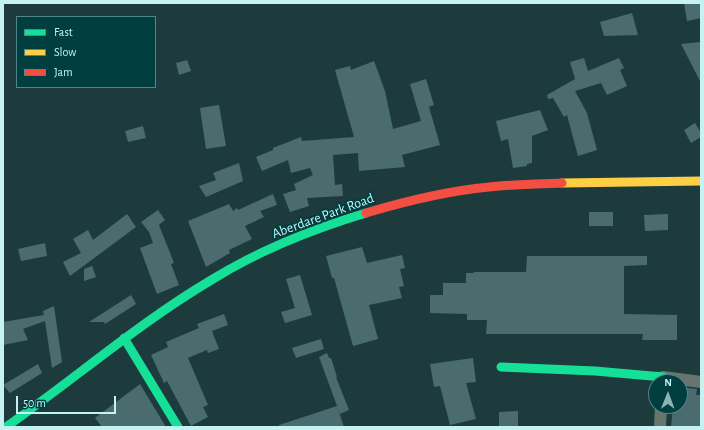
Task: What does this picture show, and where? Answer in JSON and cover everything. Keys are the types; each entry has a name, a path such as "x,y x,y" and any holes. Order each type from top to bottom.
{"street":[{"name":"Aberdare Park Road","path":"6,427 63,386 124,338 190,294 237,266 288,241 359,215 413,200 473,189 574,182 701,181"},
{"path":"124,338 178,427"},
{"path":"501,367 595,371 648,377"},
{"path":"688,381 701,382"},
{"path":"660,427 661,414"}],"building":[{"path":"684,3 701,3 701,18 687,21"},
{"path":"632,13 638,35 604,36 600,22"},
{"path":"701,42 701,83 681,44"},
{"path":"584,58 588,71 619,58 624,68 620,70 627,86 607,95 601,83 575,91 587,113 597,150 578,156 567,115 564,117 553,98 548,99 547,95 575,79 570,62"},
{"path":"187,60 191,71 179,75 176,63"},
{"path":"374,61 385,91 393,129 421,121 410,84 426,79 434,105 429,107 440,145 402,155 405,167 359,171 358,153 333,155 335,185 342,184 343,196 307,198 309,206 290,212 283,194 296,190 294,184 313,175 310,168 291,173 288,160 262,171 256,157 273,150 273,148 301,137 302,141 354,137 335,70 350,66 351,70"},
{"path":"219,105 226,146 206,149 200,108"},
{"path":"540,110 548,130 532,136 532,163 527,164 527,166 513,168 508,139 501,141 496,121"},
{"path":"695,123 701,133 701,137 691,143 684,130"},
{"path":"143,126 146,138 128,142 125,131"},
{"path":"239,163 243,181 206,197 199,186 216,180 213,173"},
{"path":"273,194 277,205 260,211 264,217 245,226 252,239 229,250 230,253 206,267 188,221 229,204 233,211 237,208 238,210"},
{"path":"158,210 165,220 159,225 174,263 171,264 179,285 157,294 140,248 153,243 149,232 141,222"},
{"path":"589,212 613,212 613,226 589,226"},
{"path":"127,214 136,227 70,276 63,262 81,253 73,239 88,230 93,240"},
{"path":"668,214 668,230 645,231 644,215"},
{"path":"45,243 47,256 21,261 18,249"},
{"path":"362,247 367,263 402,255 405,268 400,269 404,286 399,287 402,298 369,305 378,339 353,346 334,278 332,278 326,256"},
{"path":"527,256 647,256 647,265 624,266 624,314 677,315 677,340 642,340 643,334 486,334 487,320 467,320 467,314 430,313 430,295 443,295 443,283 466,283 466,273 526,272"},
{"path":"92,266 96,277 84,281 84,269"},
{"path":"300,275 312,315 285,323 281,312 295,308 286,279"},
{"path":"131,295 136,304 105,324 104,322 89,322"},
{"path":"54,306 62,362 52,368 45,321 23,329 28,340 3,345 3,322 44,315 43,311"},
{"path":"224,314 228,325 212,331 219,349 208,353 207,350 188,358 208,405 203,407 208,417 191,426 167,381 164,383 151,355 168,347 166,342 199,328 197,324"},
{"path":"321,339 324,349 296,358 292,348"},
{"path":"327,353 329,358 331,358 336,377 349,410 340,414 319,357"},
{"path":"473,358 476,382 466,383 476,419 450,425 440,386 434,387 430,364"},
{"path":"38,364 42,373 10,393 3,385"},
{"path":"140,384 166,427 102,427 95,418"},
{"path":"688,388 697,389 696,395 701,395 701,427 671,427 672,414 688,414"},
{"path":"337,406 344,427 279,427 279,425"},
{"path":"518,411 518,427 499,427 499,412"}],"traffic: fast":[{"path":"6,427 160,313 231,268 287,241 366,213"},
{"path":"124,338 178,427"},
{"path":"501,367 595,371 648,376"}],"traffic: slow":[{"path":"562,183 701,181"}],"traffic: jam":[{"path":"366,213 411,201 458,191 507,185 562,183"}]}
